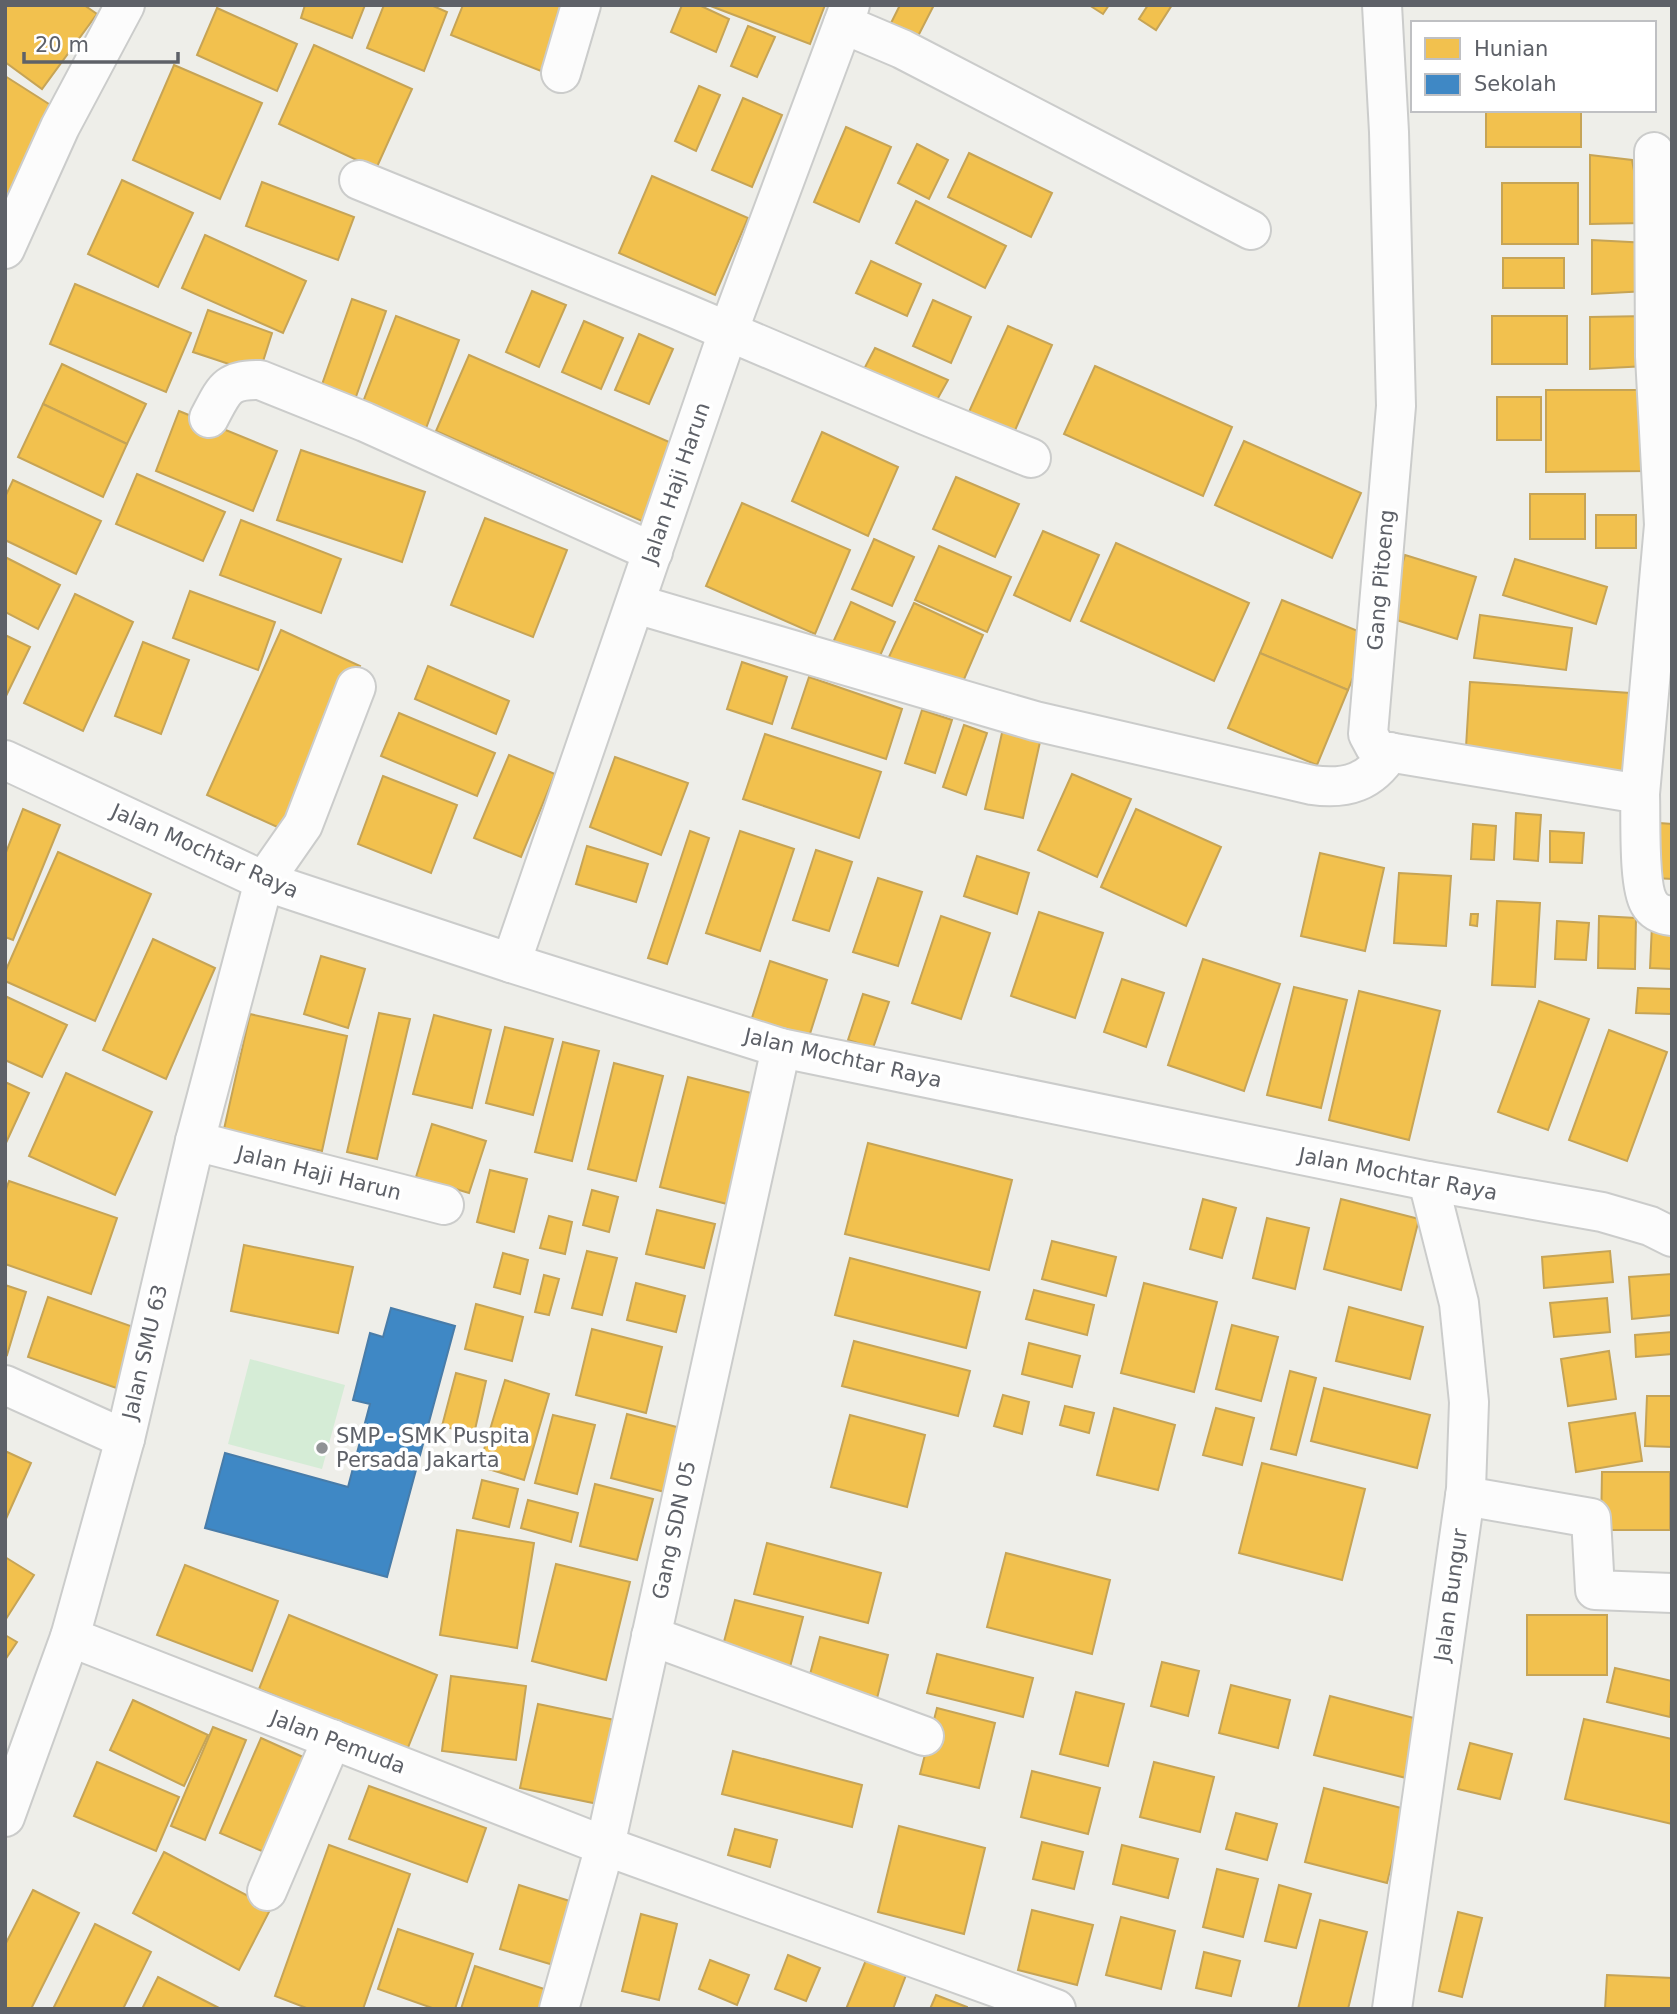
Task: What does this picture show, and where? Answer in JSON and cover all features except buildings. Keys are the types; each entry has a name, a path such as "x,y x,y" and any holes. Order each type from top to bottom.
{"street":[{"path":"5,249 60,127 125,5"},
{"path":"561,73 581,5"},
{"name":"Gang Pitoeng","path":"1382,5 1389,132 1396,406 1368,734 1375,747 1390,752"},
{"path":"846,15 902,49 1251,230"},
{"name":"Jalan Haji Harun","path":"511,963 728,332 846,15"},
{"path":"1654,152 1655,356 1668,525 1640,794 1643,880 1648,902 1655,911 1672,916"},
{"path":"359,180 1031,458"},
{"path":"209,418 226,387 242,380 260,380 365,422 653,552"},
{"path":"636,604 1035,721 1312,785 1329,787 1353,784 1381,767 1390,752 1640,794"},
{"name":"Jalan SMU 63","path":"5,1817 70,1637 125,1439 195,1141 264,881 303,825 356,687"},
{"name":"Jalan Mochtar Raya","path":"5,760 264,881 780,1048 1429,1181 1602,1212 1650,1226 1672,1237"},
{"name":"Gang SDN 05","path":"559,2009 605,1846 780,1048"},
{"name":"Jalan Haji Harun","path":"195,1141 444,1205"},
{"name":"Jalan Bungur","path":"1392,2009 1465,1496 1469,1402 1459,1303 1429,1181"},
{"path":"5,1385 125,1439"},
{"path":"1465,1496 1591,1518 1595,1590 1672,1593"},
{"path":"651,1636 924,1736"},
{"name":"Jalan Pemuda","path":"70,1637 605,1846 1056,2009"},
{"path":"267,1891 332,1740"}],"green space":[{"path":"250,1359 345,1385 322,1469 228,1444"}],"place":[{"name":"SMP - SMK Puspita Persada Jakarta","path":"322,1448"}]}
